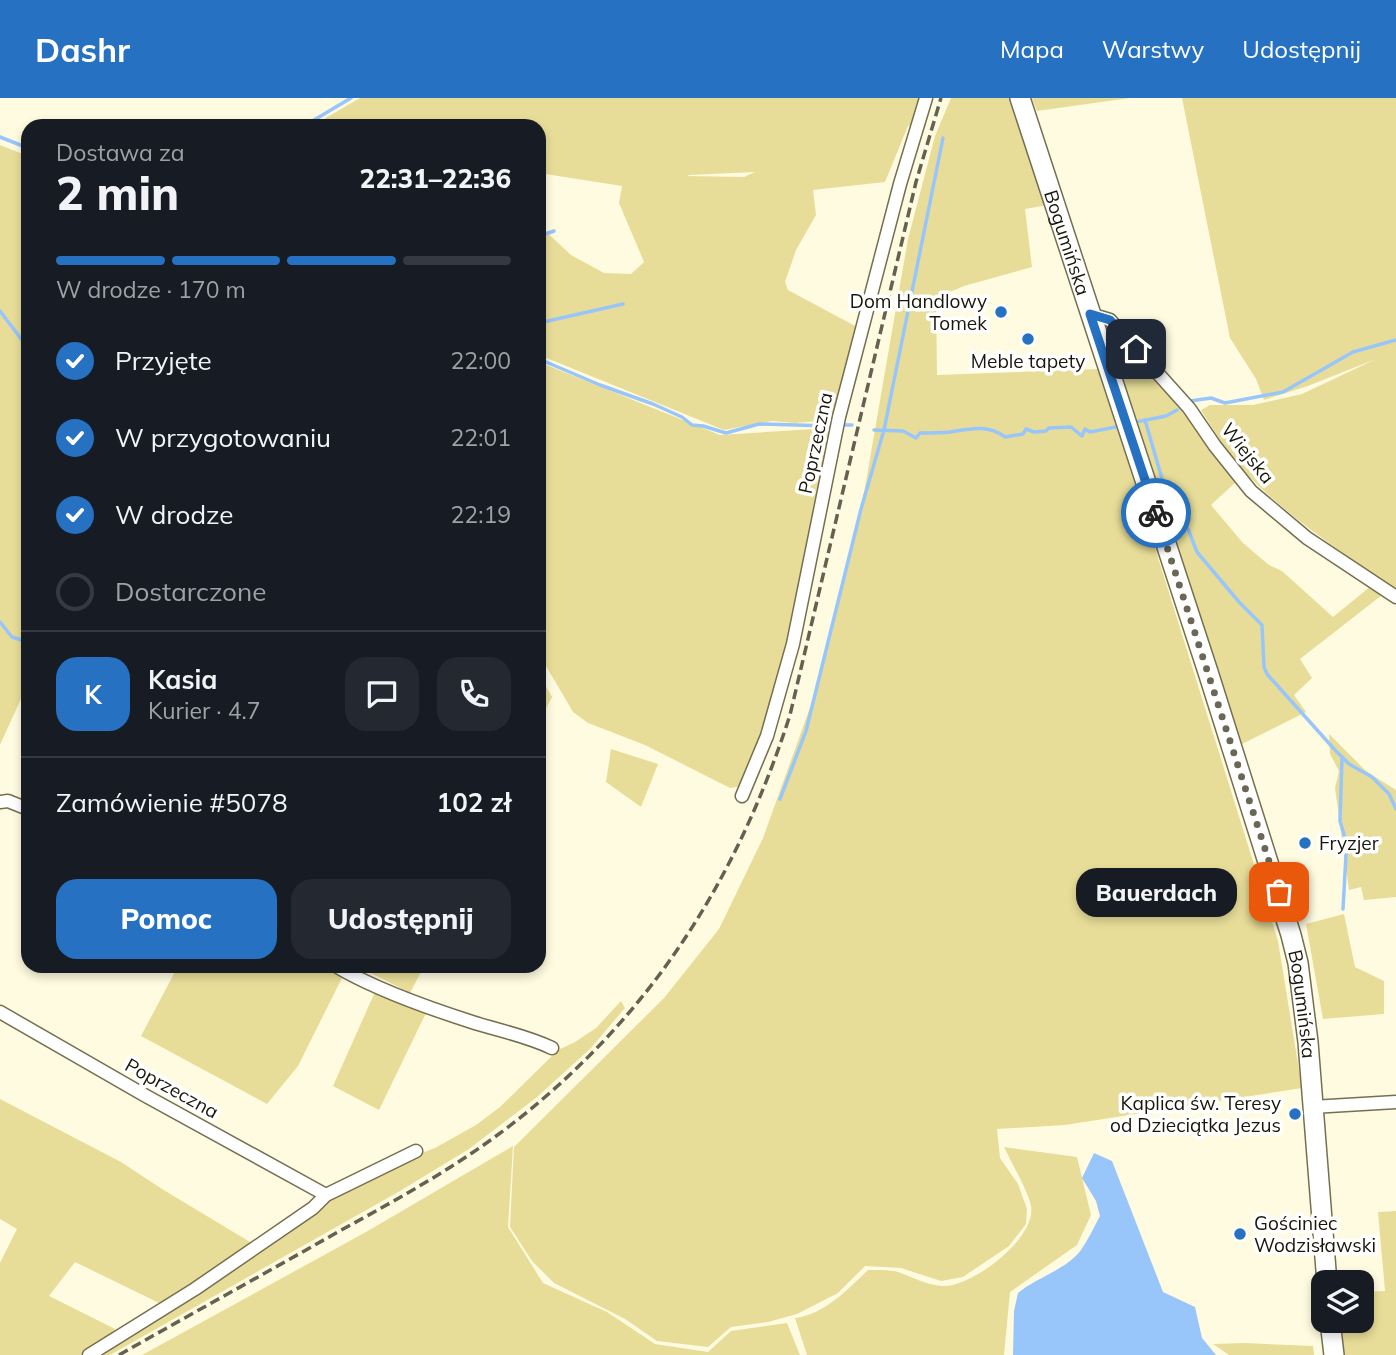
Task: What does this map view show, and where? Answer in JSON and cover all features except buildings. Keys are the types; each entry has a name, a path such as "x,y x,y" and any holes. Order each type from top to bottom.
{"main road":[{"name":"Bogumińska","path":"1020,98 1213,685 1291,935 1303,998 1326,1270"},
{"path":"1331,1333 1334,1355"}],"street":[{"name":"Poprzeczna","path":"742,796 767,736 793,644 839,417 900,184 926,98"},
{"name":"Wiejska","path":"1090,314 1110,320 1189,408 1251,491 1307,538 1396,597"},
{"path":"0,803 8,802 21,807"},
{"path":"348,973 359,980 473,1023 534,1039 552,1048"},
{"name":"Poprzeczna","path":"0,1012 145,1096 326,1195"},
{"path":"1311,1107 1396,1102"},
{"path":"89,1355 195,1289 313,1208 326,1195 416,1151"}],"shaded area":[{"path":"360,98 922,98 913,125 908,126 885,182 813,190 816,215 796,250 785,282 788,290 857,327 831,420 795,423 772,421 724,430 546,358 546,232 571,255 604,273 631,274 644,262 619,203 622,186 546,174 546,119 324,119","holes":["755,172 744,177 689,175"]},
{"path":"951,98 1010,98 1048,205 1025,209 1032,267 964,286 936,298 937,375 1099,369 1278,941 1302,1088 1065,1125 997,1129 1000,1158 1018,1184 1027,1209 1026,1224 1009,1246 963,1277 941,1281 901,1268 865,1266 838,1293 797,1314 768,1322 731,1327 708,1347 657,1341 625,1319 554,1283 532,1261 510,1227 514,1147 664,998 719,929 763,838 816,691 864,493 908,239 935,136"},
{"path":"1032,98 1130,98 1037,111"},
{"path":"1182,98 1396,98 1396,590 1317,534 1261,488 1232,457 1201,410 1210,405 1253,405 1302,394 1376,359 1264,400 1256,379 1230,338"},
{"path":"0,145 21,153 21,699 0,745"},
{"path":"1114,334 1165,385 1237,481 1211,505 1243,543 1269,565 1282,571 1333,617 1371,586 1382,595 1300,659 1312,678 1294,695 1306,712 1242,744 1107,336"},
{"path":"546,365 720,435 830,428 793,620 768,720 743,786 730,788 645,745 588,723 573,712 546,666"},
{"path":"546,686 552,697 546,709"},
{"path":"1329,734 1366,771 1396,790 1396,897 1364,900 1361,887 1349,890 1335,788 1339,771 1330,754"},
{"path":"611,749 658,764 641,807 606,782"},
{"path":"1344,914 1355,967 1384,981 1384,1014 1323,1019 1306,924"},
{"path":"174,973 338,973 343,976 298,1066 267,1104 141,1036"},
{"path":"371,973 420,973 410,993"},
{"path":"375,992 438,1013 425,1015 379,1110 333,1086"},
{"path":"621,1001 625,1008 591,1048 536,1098 469,1149 110,1355 96,1355 328,1200 476,1125 500,1107 558,1050 596,1028"},
{"path":"0,1099 121,1162 255,1245 159,1303 75,1262 49,1296 115,1329 113,1335 80,1355 0,1355 0,1263 17,1229 0,1219"},
{"path":"513,1146 508,1227 543,1283 607,1312 655,1344 708,1352 731,1331 787,1323 800,1355 142,1355 366,1232"},
{"path":"1004,1147 1077,1157 1091,1215 1077,1245 1010,1292 1004,1355 807,1355 795,1318 826,1307 868,1270 897,1272 942,1286 969,1279 1000,1259 1013,1246 1030,1219 1031,1206"},
{"path":"1396,1211 1396,1355 1343,1355 1341,1333 1374,1333 1374,1291 1385,1291 1378,1212"},
{"path":"1213,1344 1313,1346 1314,1355 1229,1355"}],"water":[{"path":"1094,1153 1112,1161 1163,1292 1195,1307 1202,1338 1216,1355 1013,1355 1014,1311 1018,1293 1075,1257 1100,1216 1096,1201 1082,1178"}],"waterway":[{"path":"316,119 351,98"},
{"path":"0,137 21,145"},
{"path":"780,799 806,731 861,509 884,430 943,138"},
{"path":"546,234 554,231"},
{"path":"546,321 623,304"},
{"path":"0,311 21,339"},
{"path":"1190,401 1211,398 1225,403 1283,392 1353,352 1396,340"},
{"path":"546,362 653,404 682,417 692,425 726,433 759,424 830,426"},
{"path":"1136,422 1166,416 1177,410"},
{"path":"1145,420 1165,489 1188,529 1197,552 1262,625 1264,667 1267,674 1349,764 1372,777 1389,794 1396,809"},
{"path":"842,425 852,425"},
{"path":"874,430 903,431 916,438 920,433 978,429 992,430 1005,437 1023,434 1026,429 1034,432 1071,427 1082,436 1085,429 1090,432 1116,427"},
{"path":"0,622 12,637 21,640"},
{"path":"1342,758 1340,821 1346,855 1343,909"}],"railway":[{"path":"119,1355 405,1194 495,1137 565,1079 609,1035 649,988 685,939 744,832 769,775 790,715 916,182 941,98"}],"way so far":[{"path":"1156,513 1279,892"}],"place":[{"name":"Dom Handlowy Tomek","path":"1001,312"},
{"name":"Meble tapety","path":"1028,339"},
{"name":"Fryzjer","path":"1305,843"},
{"name":"Bauerdach","path":"1279,892"},
{"name":"Kaplica św. Teresy od Dzieciątka Jezus","path":"1295,1114"},
{"name":"Gościniec Wodzisławski","path":"1240,1234"}],"route":[{"path":"1136,349 1110,320 1090,314 1156,513"}]}
